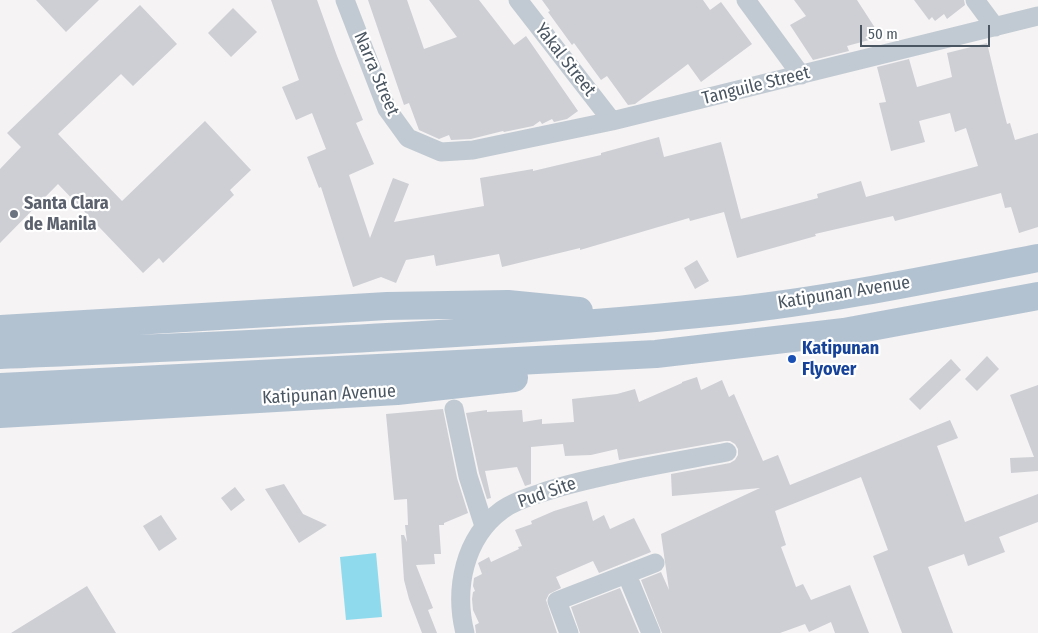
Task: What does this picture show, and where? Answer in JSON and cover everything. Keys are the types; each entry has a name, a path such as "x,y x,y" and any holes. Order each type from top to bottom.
{"main road":[{"name":"Katipunan Avenue","path":"0,355 506,330 730,311 840,295 1038,258"},
{"name":"Katipunan Avenue","path":"0,414 397,391 509,378 656,354 844,332 1038,296"},
{"name":"Katipunan Avenue","path":"0,329 388,306 508,304 648,318"},
{"name":"Katipunan Avenue","path":"0,387 656,354"}],"street":[{"name":"Narra Street","path":"346,0 387,109 408,138 441,152 473,150"},
{"name":"Yakal Street","path":"518,0 612,121"},
{"path":"746,0 801,75"},
{"path":"975,0 995,27"},
{"name":"Tanguile Street","path":"473,150 612,121 1038,16"},
{"path":"454,409 468,476 484,526"},
{"name":"Pud Site","path":"465,633 461,616 461,585 466,557 484,526 504,509 526,498 567,483 727,452"},
{"path":"569,633 557,601 655,563"},
{"path":"627,575 651,633"}],"water":[{"path":"376,553 382,617 346,620 340,557"}],"building":[{"path":"36,0 99,0 66,32"},
{"path":"271,0 317,0 363,120 356,123 374,164 349,175 370,238 393,178 409,184 394,222 484,206 480,178 533,169 533,171 601,155 601,153 659,137 664,157 721,142 741,219 818,198 817,194 861,181 866,197 978,166 966,128 955,132 950,113 919,121 925,142 891,151 879,103 886,102 877,67 909,59 917,87 952,77 947,53 987,43 1007,124 1010,123 1015,140 1038,133 1038,227 1019,233 1011,207 1005,208 1001,193 895,221 893,216 815,234 816,236 737,258 724,212 690,221 689,218 580,250 580,248 502,267 499,254 436,266 434,255 406,260 396,283 381,277 353,287 321,187 319,188 307,157 326,149 312,113 296,120 282,87 299,80"},
{"path":"368,0 407,0 424,49 457,37 429,0 479,0 514,45 526,36 578,111 567,119 554,122 552,119 542,124 540,121 533,126 471,139 451,140 449,135 439,139 419,130 409,103 404,105"},
{"path":"542,0 703,0 710,10 721,2 752,44 701,82 688,64 635,104 628,105 607,76 601,80 574,43 572,45 548,12 550,11"},
{"path":"794,0 857,0 879,34 869,40 847,46 849,51 813,60 790,25 806,16"},
{"path":"914,0 964,0 965,5 947,19 944,14 935,21 932,17 929,20"},
{"path":"140,5 177,44 133,86 121,74 58,134 122,201 205,121 251,170 230,190 234,195 163,263 159,258 143,273 58,184 0,243 0,169 21,147 7,133"},
{"path":"233,8 257,32 231,57 208,33"},
{"path":"697,260 709,281 695,289 684,268"},
{"path":"987,356 999,369 977,391 965,379"},
{"path":"951,359 961,370 920,410 909,399"},
{"path":"697,377 701,390 722,380 729,397 734,394 763,461 778,455 790,485 950,420 958,438 937,446 965,522 1038,494 1038,522 999,537 1005,552 968,566 964,554 928,567 953,633 902,633 873,556 888,550 861,477 775,511 786,545 781,547 796,587 803,584 811,600 850,585 869,633 835,633 831,622 809,632 805,624 780,633 662,633 641,580 661,572 669,590 661,534 760,488 672,496 671,474 730,463 738,455 738,449 735,444 725,441 619,460 617,449 591,455 565,456 563,444 531,447 531,484 525,486 517,467 485,471 491,498 487,499 479,473 466,413 487,410 487,412 522,410 523,422 542,419 542,424 574,422 572,399 617,394 635,389 639,402"},
{"path":"1038,385 1038,471 1011,473 1010,458 1034,457 1010,395"},
{"path":"443,409 457,478 468,513 444,523 444,525 439,525 441,554 434,554 435,564 416,565 433,608 428,610 437,633 422,633 404,580 401,535 404,535 407,542 405,525 408,525 407,499 394,500 386,414"},
{"path":"284,484 303,514 327,525 299,543 265,489"},
{"path":"235,487 245,500 231,511 221,498"},
{"path":"587,501 593,521 604,515 610,529 634,518 651,552 599,573 593,561 556,577 561,588 549,594 546,600 557,633 476,633 475,625 479,623 473,610 472,599 473,592 475,591 473,586 474,578 482,574 478,563 489,557 491,562 519,549 518,547 522,546 515,530 532,524 531,521 554,511"},
{"path":"161,515 177,539 159,551 143,526"},
{"path":"87,586 116,633 11,633"},
{"path":"620,588 639,633 580,633 571,607"}],"place":[{"name":"Santa Clara de Manila","path":"14,214"},
{"name":"Katipunan Flyover","path":"792,359"}]}
